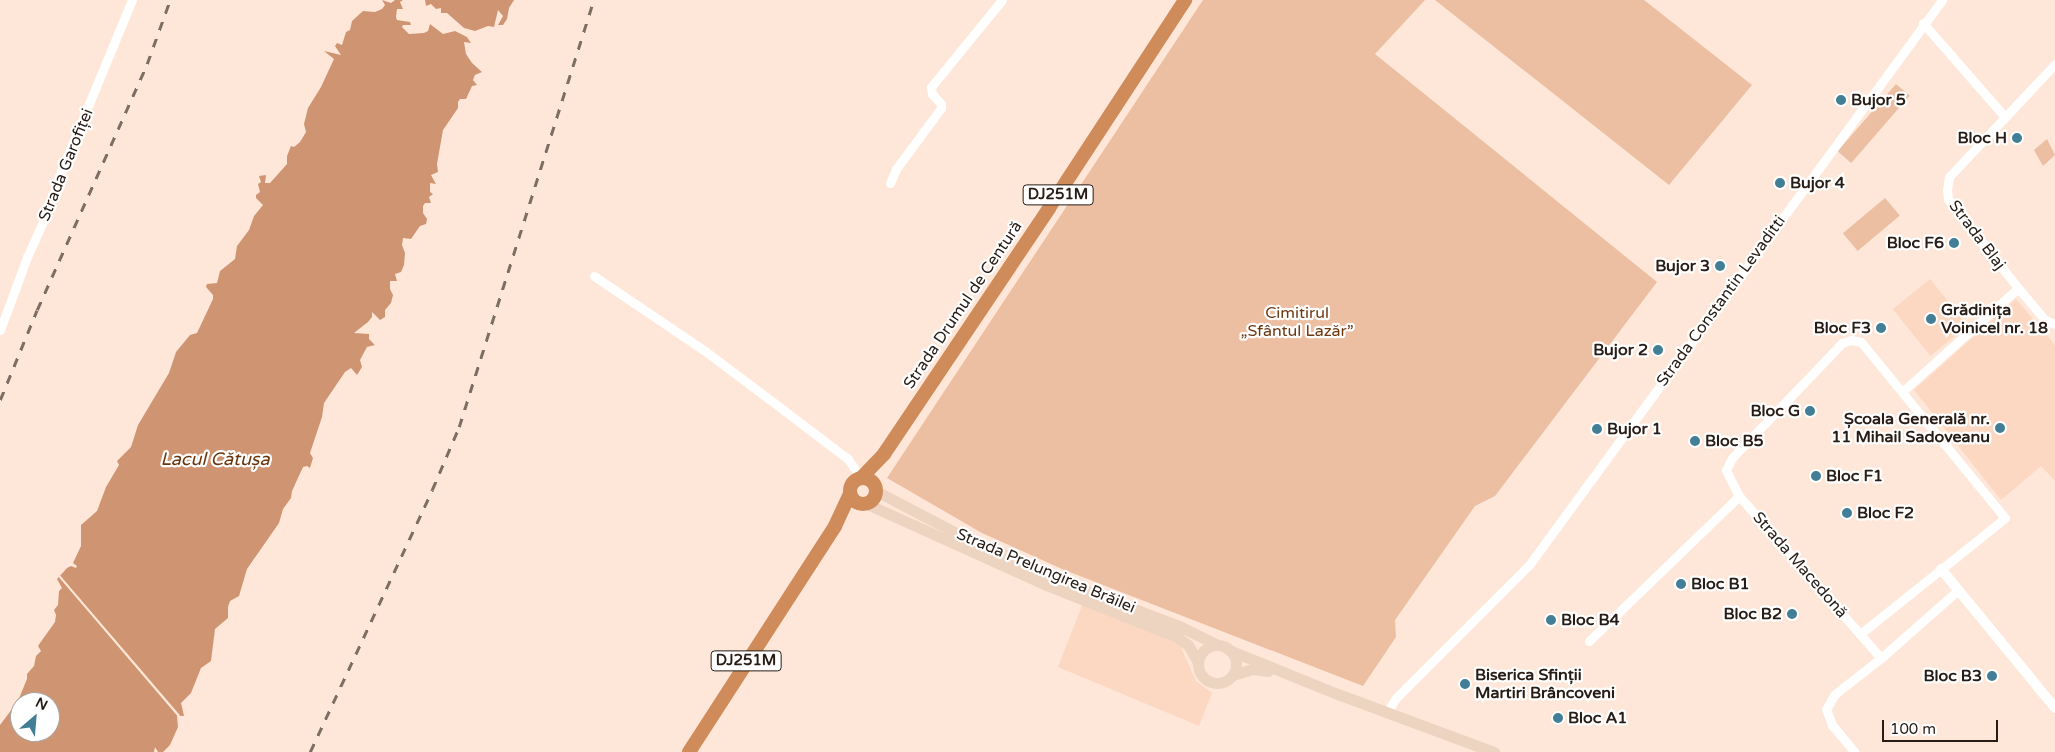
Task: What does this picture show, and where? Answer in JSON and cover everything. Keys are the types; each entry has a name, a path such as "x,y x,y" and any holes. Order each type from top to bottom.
{"highway":[{"name":"Strada Drumul de Centură","path":"884,454 1185,0"},
{"path":"835,526 850,494 850,485 861,478 884,454"},
{"path":"835,526 874,499 884,454"},
{"path":"861,478 870,480 875,489"},
{"path":"850,494 854,502 865,504"},
{"name":"DJ251M","path":"689,752 835,526"}],"main road":[{"name":"Strada Prelungirea Brăilei","path":"875,489 964,537 1084,590 1179,626 1218,645"},
{"name":"Strada Prelungirea Brăilei","path":"865,504 1046,585 1177,637 1188,645 1198,662"},
{"path":"1282,673 1253,669 1233,675 1225,682 1213,683 1201,675 1198,662 1207,648 1218,645 1282,673 1494,752"},
{"path":"1229,650 1236,665 1233,675"}],"street":[{"name":"Strada Garofiței","path":"0,330 27,257 50,206 59,176 132,0"},
{"path":"890,183 896,169 941,108 941,104 932,94 931,87 1002,0"},
{"name":"Strada Constantin Levaditti","path":"1387,713 1396,699 1529,565 1942,0"},
{"path":"1924,23 2005,117"},
{"name":"Strada Blaj","path":"2055,64 1949,176 1947,189 1948,199 2018,288 2045,320 2055,324"},
{"path":"594,276 705,351 848,459 861,478"},
{"path":"1903,391 2018,288"},
{"name":"Strada Macedonă","path":"1860,634 2005,518 1861,342 1851,340 1842,343 1732,458 1726,470 1739,496 1881,658"},
{"path":"1589,641 1739,496"},
{"path":"1941,569 2055,708"},
{"path":"1855,752 1832,725 1826,709 1835,694 1881,658 1958,590"}],"shaded area":[{"name":"Grădinița Voinicel nr. 18","path":"1930,279 1968,326 1930,356 1893,309"},
{"name":"Școala Generală nr. 11 Mihail Sadoveanu","path":"2016,299 2055,345 2055,481 2041,466 2001,500 1914,390"},
{"path":"1083,603 1180,645 1196,681 1212,693 1199,726 1058,667"}],"green space":[{"name":"Cimitirul „Sfântul Lazăr”","path":"1203,0 1425,0 1375,54 1657,282 1495,496 1475,506 1395,620 1396,637 1363,686 1062,569 982,533 887,478"},
{"path":"1435,0 1644,0 1752,85 1669,185"},
{"path":"1896,84 1910,96 1851,163 1838,151"},
{"path":"2047,139 2055,155 2043,166 2034,150"},
{"path":"1885,198 1900,216 1858,251 1843,233"}],"water":[{"name":"Lacul Cătușa","path":"382,0 391,3 395,0 403,0 400,2 403,9 397,9 396,17 397,20 410,22 411,25 403,25 402,27 409,34 424,33 428,31 430,24 443,34 455,31 467,37 471,43 464,42 466,54 482,72 475,75 473,80 477,85 472,86 466,99 460,99 458,108 443,130 437,164 438,172 431,175 436,184 430,183 430,192 433,194 429,197 431,203 425,203 423,206 423,213 427,219 426,224 420,226 411,239 403,238 404,265 401,272 395,274 397,281 390,281 390,289 393,295 391,303 385,310 385,317 380,320 372,312 372,317 368,322 354,333 369,334 369,339 375,345 367,347 360,360 362,367 357,375 351,368 345,372 324,403 322,417 310,453 313,458 310,468 307,466 303,467 292,491 291,498 283,509 279,523 247,569 239,596 230,601 228,618 215,629 211,661 201,668 191,693 181,703 184,716 177,716 178,727 170,745 163,752 158,752 155,747 154,752 0,752 0,725 10,712 10,742 60,742 60,692 22,692 27,674 34,666 36,656 41,651 38,646 55,622 56,615 54,610 58,605 59,591 62,588 57,579 67,568 71,566 76,568 77,566 73,563 81,546 81,525 97,511 106,487 119,465 117,461 131,447 138,425 169,373 176,352 190,335 197,333 213,299 213,295 206,287 207,284 217,283 220,271 235,259 237,246 249,230 254,216 263,205 256,198 256,195 260,192 258,184 261,182 259,176 266,175 265,183 270,183 287,164 287,156 291,146 294,147 300,142 306,132 304,124 308,108 321,87 334,59 324,51 341,55 335,46 337,43 342,45 346,32 350,30 352,21 363,11 375,12 382,9 385,5"},
{"path":"425,0 514,0 503,25 498,25 503,16 498,10 494,27 488,26 475,31 464,28 447,13 441,13 441,8 436,9 431,4 426,6"}],"pier":[{"path":"58,573 184,720 180,719 57,575"}],"railway":[{"path":"0,400 37,310 147,64 170,0"},
{"path":"310,752 432,490 459,427 594,0"}],"place":[{"name":"Bujor 5","path":"1841,100"},
{"name":"Bloc H","path":"2017,138"},
{"name":"Bujor 4","path":"1780,183"},
{"name":"Bloc F6","path":"1954,243"},
{"name":"Bujor 3","path":"1720,266"},
{"name":"Grădinița Voinicel nr. 18","path":"1931,319"},
{"name":"Bloc F3","path":"1881,328"},
{"name":"Bujor 2","path":"1658,350"},
{"name":"Bloc G","path":"1810,411"},
{"name":"Școala Generală nr. 11 Mihail Sadoveanu","path":"2000,428"},
{"name":"Bujor 1","path":"1597,429"},
{"name":"Bloc B5","path":"1695,441"},
{"name":"Bloc F1","path":"1816,476"},
{"name":"Bloc F2","path":"1847,513"},
{"name":"Bloc B1","path":"1681,584"},
{"name":"Bloc B2","path":"1792,614"},
{"name":"Bloc B4","path":"1551,620"},
{"name":"Bloc B3","path":"1992,676"},
{"name":"Biserica Sfinții Martiri Brâncoveni","path":"1465,684"},
{"name":"Bloc A1","path":"1558,718"}]}
